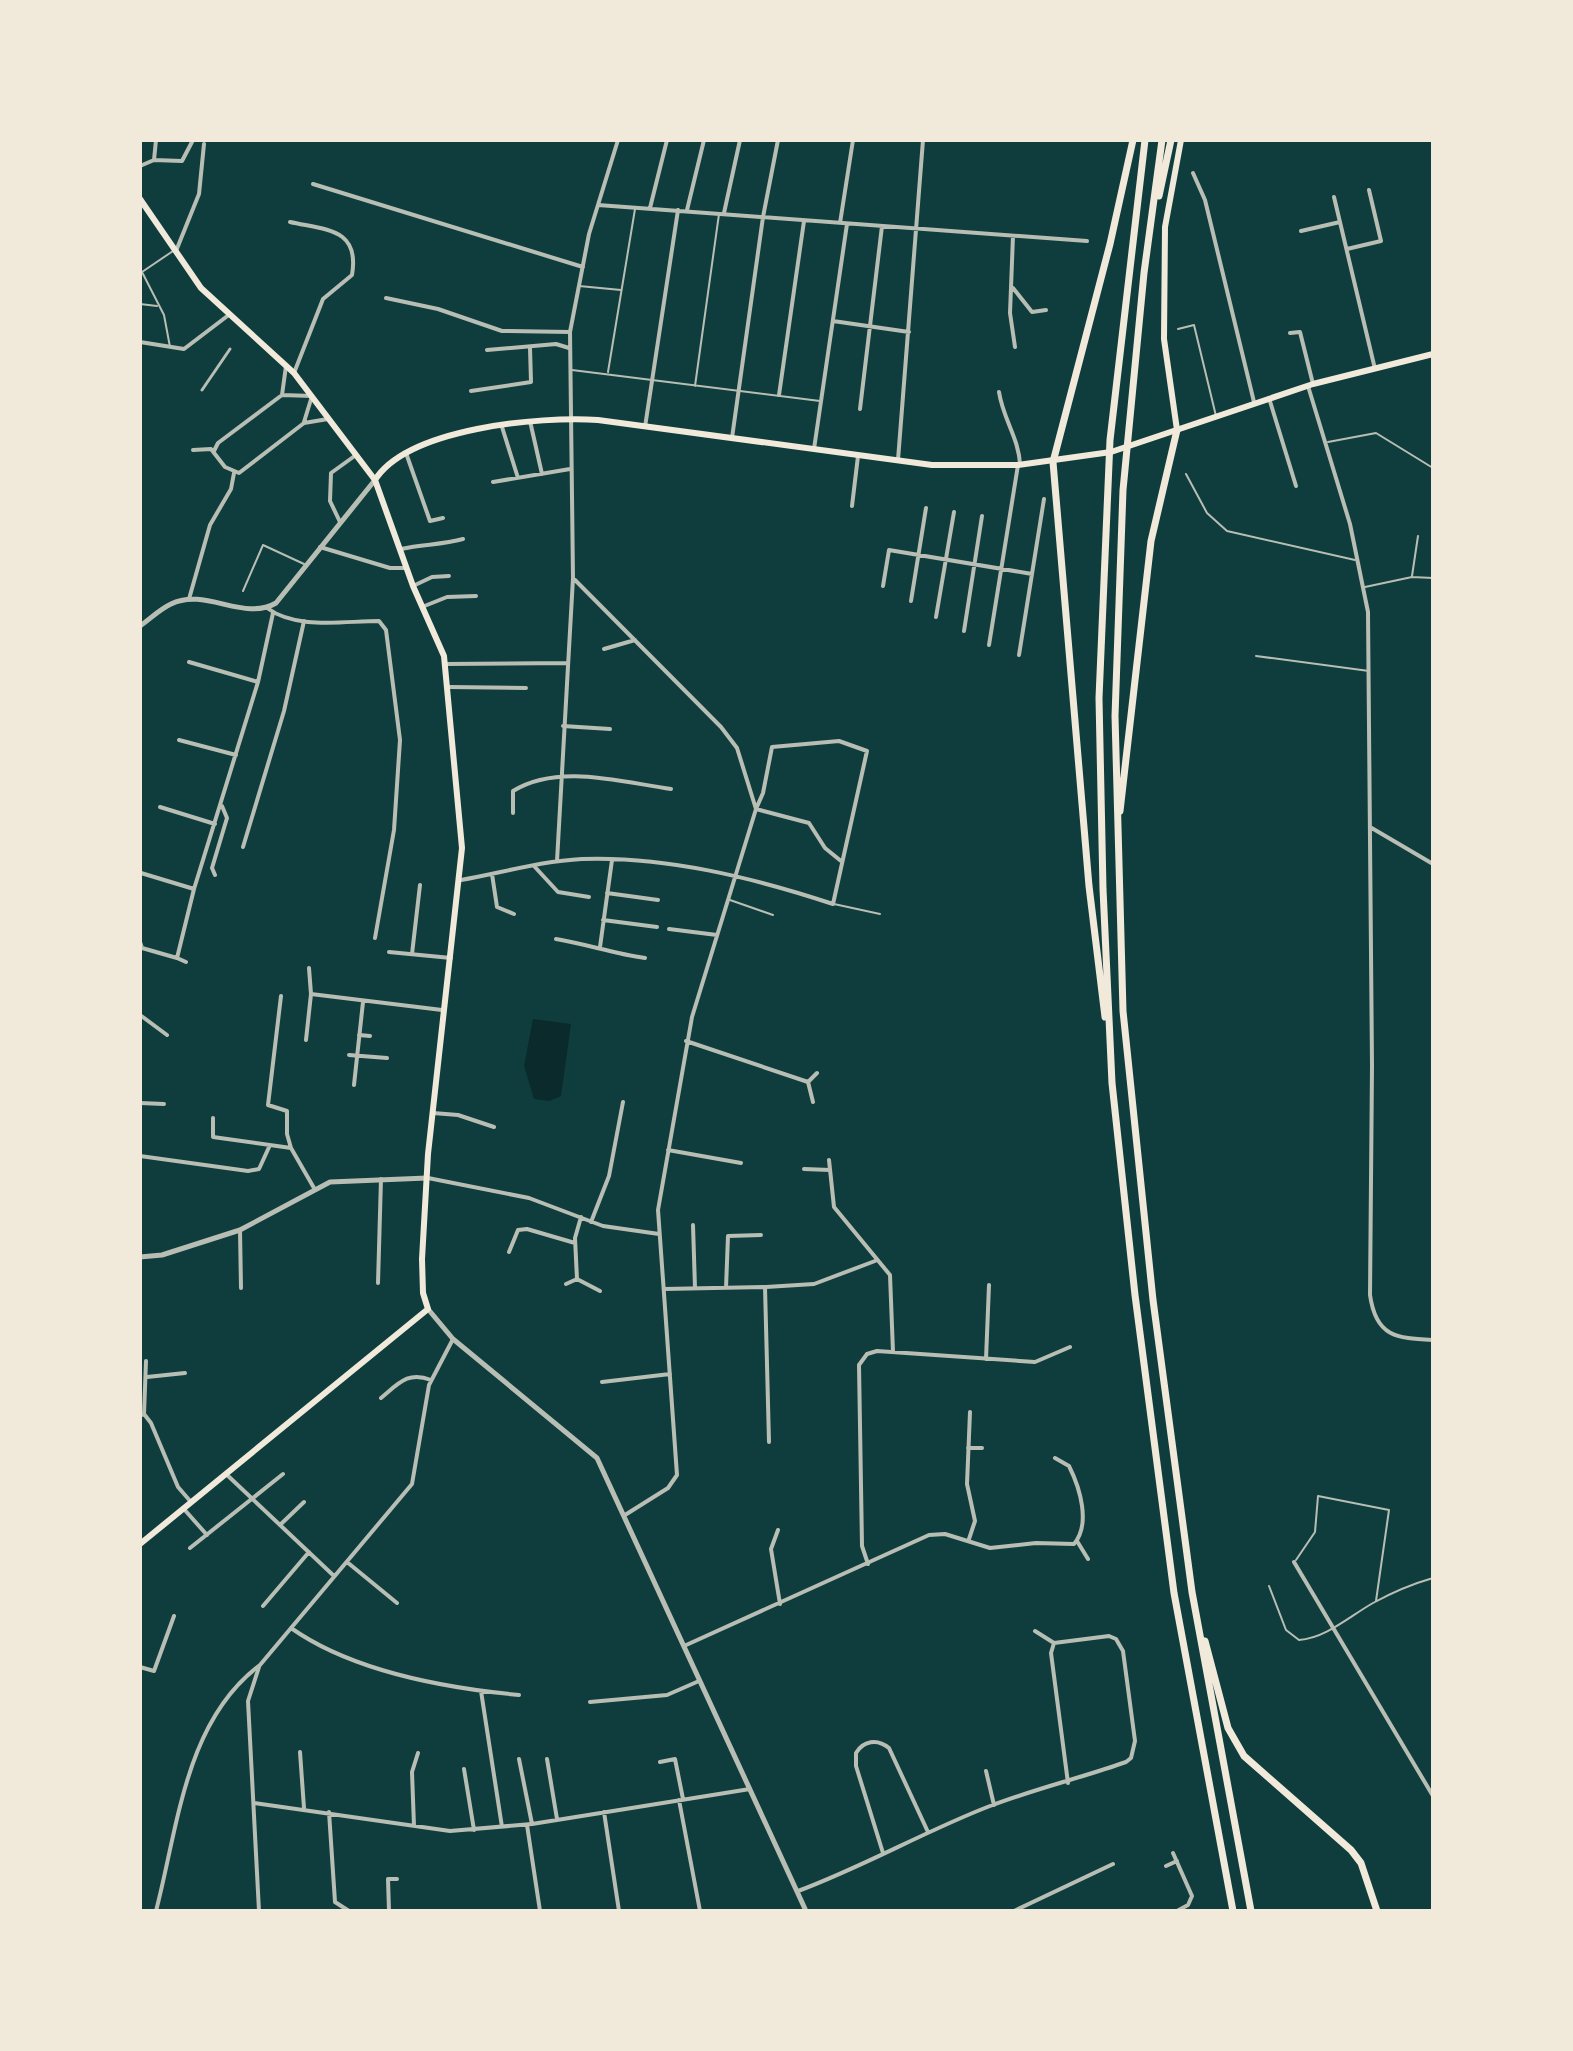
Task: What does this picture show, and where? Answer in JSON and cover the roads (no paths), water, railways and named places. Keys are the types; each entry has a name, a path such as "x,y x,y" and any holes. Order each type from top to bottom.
{"highway":[{"path":"1133,140 1110,244 1053,462 1089,886 1135,1295 1174,1593 1233,1911"},
{"path":"1112,1083 1103,889 1099,698 1110,440 1145,140"},
{"path":"1162,140 1149,234 1123,490 1115,716 1123,1011 1153,1300 1192,1592 1251,1911"},
{"path":"1149,234 1171,140"},
{"path":"1117,831 1127,770 1151,541 1177,430"},
{"path":"1192,1592 1228,1728 1244,1756 1351,1850 1361,1863 1377,1911"}],"main road":[{"path":"1177,430 1164,339 1165,227 1181,140"},
{"path":"140,199 201,288 294,373 375,480 445,664 461,814 461,880 442,1010 422,1259 423,1293 428,1309 140,1544"},
{"path":"375,480 384,467 405,451 431,442 530,421 570,418 958,467 1053,462 1096,456 1254,402 1433,354"}],"street":[{"path":"154,160 156,140"},
{"path":"140,166 154,160 182,161 193,140"},
{"path":"557,861 573,578 570,332 598,205 618,140"},
{"path":"650,208 667,140"},
{"path":"687,210 704,140"},
{"path":"722,213 740,140"},
{"path":"732,438 763,217 778,140"},
{"path":"840,223 853,140"},
{"path":"898,460 923,140"},
{"path":"175,252 199,194 204,144"},
{"path":"1193,173 1205,200 1254,402"},
{"path":"313,184 583,267"},
{"path":"1347,249 1381,241 1369,190"},
{"path":"1334,197 1375,369"},
{"path":"598,205 1087,241"},
{"path":"645,427 678,210"},
{"path":"779,395 804,221"},
{"path":"290,222 340,235 351,244 355,260 352,275 323,299 294,373"},
{"path":"1301,231 1340,222"},
{"path":"814,449 847,224"},
{"path":"860,409 882,226"},
{"path":"1013,236 1011,287 1015,347"},
{"path":"1011,287 1032,312 1046,310"},
{"path":"386,298 438,309 502,331 570,332"},
{"path":"140,342 184,349 230,314"},
{"path":"833,321 909,332"},
{"path":"1290,333 1300,332 1311,385 1365,587 1370,671 1370,1295 1379,1324 1391,1334 1433,1340"},
{"path":"487,350 556,344 569,348"},
{"path":"471,391 531,382 530,348"},
{"path":"202,390 230,349"},
{"path":"214,451 218,443 282,395 287,383 286,365"},
{"path":"989,645 1019,465 1019,443 1006,422 999,392"},
{"path":"282,395 312,396 304,423"},
{"path":"1269,398 1296,486"},
{"path":"234,473 246,471 304,423 321,418 332,420"},
{"path":"530,421 542,474"},
{"path":"502,427 518,478"},
{"path":"193,450 206,447 214,451 234,473"},
{"path":"405,451 430,521 443,518"},
{"path":"340,522 332,512 329,492 334,468 356,455"},
{"path":"852,506 858,456"},
{"path":"493,482 570,469"},
{"path":"189,599 216,509 231,489 234,473"},
{"path":"140,626 172,603 189,599 251,610 276,603 375,480"},
{"path":"1019,655 1044,499"},
{"path":"911,601 926,508"},
{"path":"936,617 954,512"},
{"path":"964,631 982,516"},
{"path":"401,549 427,543 438,546 463,539"},
{"path":"319,547 390,568 406,568"},
{"path":"883,586 889,550 1032,574"},
{"path":"413,586 432,577 449,576"},
{"path":"573,578 737,748 756,809"},
{"path":"422,607 447,597 476,596"},
{"path":"267,608 273,613 304,621 379,621 386,630 400,740 394,830 375,938"},
{"path":"177,958 194,889 258,682 273,613"},
{"path":"243,847 284,711 304,621"},
{"path":"604,649 635,640"},
{"path":"189,662 258,682"},
{"path":"445,664 567,663"},
{"path":"449,687 526,688"},
{"path":"563,726 610,729"},
{"path":"179,740 236,755"},
{"path":"461,880 557,861 612,860 736,876 833,904 867,751 839,741 772,747 763,793 756,809 736,876 729,900 717,935 686,1041 658,1210 677,1475 668,1488 625,1515"},
{"path":"513,813 513,791 524,784 561,775 671,789"},
{"path":"215,875 212,868 227,818 222,804"},
{"path":"160,807 215,824"},
{"path":"756,809 809,823 825,848 841,861"},
{"path":"1370,827 1433,864"},
{"path":"600,947 612,860"},
{"path":"534,866 558,892 589,897"},
{"path":"141,873 194,889"},
{"path":"492,874 497,907 514,914"},
{"path":"412,954 420,885"},
{"path":"607,893 658,900"},
{"path":"603,920 657,927"},
{"path":"669,929 717,935"},
{"path":"556,939 600,947 611,954 645,958"},
{"path":"140,942 142,948 186,962"},
{"path":"389,952 451,958"},
{"path":"306,1040 311,994 309,968"},
{"path":"311,994 442,1010"},
{"path":"281,996 268,1105 287,1111 287,1134 291,1148 314,1188"},
{"path":"354,1085 363,1002"},
{"path":"140,1015 167,1035"},
{"path":"359,1035 370,1036"},
{"path":"686,1041 808,1082"},
{"path":"349,1055 387,1058"},
{"path":"808,1082 817,1073"},
{"path":"808,1082 813,1102"},
{"path":"591,1222 609,1176 623,1102"},
{"path":"140,1103 164,1104"},
{"path":"433,1113 458,1115 494,1127"},
{"path":"213,1118 213,1137 291,1148"},
{"path":"140,1156 248,1171 259,1169 270,1145"},
{"path":"667,1150 741,1163"},
{"path":"829,1160 834,1207 875,1261 890,1275 893,1352"},
{"path":"804,1169 830,1170"},
{"path":"140,1257 162,1255 240,1230 314,1188 345,1179 428,1178 529,1198 591,1222 659,1234"},
{"path":"378,1283 381,1179"},
{"path":"577,1279 575,1243 581,1217"},
{"path":"693,1225 695,1288"},
{"path":"509,1252 518,1230 527,1229 575,1243"},
{"path":"240,1230 241,1288"},
{"path":"726,1288 728,1236 761,1235"},
{"path":"664,1289 814,1284 875,1261"},
{"path":"566,1284 577,1279"},
{"path":"577,1279 600,1291"},
{"path":"986,1360 989,1285"},
{"path":"765,1287 769,1442"},
{"path":"428,1309 453,1339 597,1458 806,1911"},
{"path":"156,1911 194,1752 240,1679 260,1665 412,1484 431,1380 453,1339"},
{"path":"868,1564 862,1533 859,1365 872,1352 1035,1362 1070,1347"},
{"path":"146,1361 142,1415 178,1487 191,1502"},
{"path":"147,1377 185,1373"},
{"path":"381,1398 415,1374 431,1380"},
{"path":"602,1382 670,1374"},
{"path":"969,1540 975,1521 967,1484 970,1412"},
{"path":"968,1448 982,1448"},
{"path":"684,1646 937,1533 998,1548 1036,1543 1062,1547 1077,1541 1083,1524 1074,1476 1069,1466 1055,1458"},
{"path":"226,1474 334,1576"},
{"path":"190,1548 283,1474"},
{"path":"280,1525 304,1502"},
{"path":"183,1508 207,1535"},
{"path":"778,1530 771,1549 780,1604"},
{"path":"1077,1541 1088,1559"},
{"path":"263,1606 309,1552"},
{"path":"347,1562 397,1603"},
{"path":"1294,1562 1335,1626 1433,1796"},
{"path":"140,1667 154,1671 174,1616"},
{"path":"291,1628 338,1656 481,1691 519,1695"},
{"path":"798,1891 994,1805 1126,1762 1133,1753 1135,1741 1120,1644 1101,1635 1054,1643 1035,1631"},
{"path":"1054,1643 1050,1660 1068,1783"},
{"path":"259,1911 248,1701 260,1665"},
{"path":"590,1702 667,1695 701,1680"},
{"path":"481,1691 502,1828"},
{"path":"883,1853 856,1766 856,1753 864,1744 883,1743 892,1752 928,1832"},
{"path":"300,1752 304,1808"},
{"path":"414,1826 412,1772 418,1753"},
{"path":"519,1759 540,1911"},
{"path":"547,1759 557,1819"},
{"path":"660,1762 675,1759 700,1911"},
{"path":"464,1769 474,1830"},
{"path":"986,1771 994,1805"},
{"path":"254,1803 414,1826 474,1830 752,1789"},
{"path":"329,1812 335,1902 349,1911"},
{"path":"604,1812 619,1911"},
{"path":"1173,1853 1192,1896 1188,1905 1177,1911"},
{"path":"1166,1866 1177,1861"},
{"path":"1014,1911 1113,1864"},
{"path":"389,1911 388,1879 397,1879"}],"lane":[{"path":"608,372 635,207"},
{"path":"695,386 722,213"},
{"path":"170,347 164,315 142,272 175,252"},
{"path":"579,286 622,290"},
{"path":"140,304 158,307"},
{"path":"1178,329 1194,325 1217,417"},
{"path":"569,370 608,372 821,402"},
{"path":"1327,443 1376,433 1433,468"},
{"path":"1186,474 1207,513 1227,531 1358,561"},
{"path":"1412,577 1418,536"},
{"path":"243,591 264,539"},
{"path":"263,545 305,565"},
{"path":"1365,587 1412,577 1433,578"},
{"path":"1256,656 1370,671"},
{"path":"729,900 773,915"},
{"path":"833,904 880,914"},
{"path":"1294,1562 1315,1532 1318,1496 1389,1510 1376,1601"},
{"path":"1269,1586 1286,1630 1299,1640 1310,1639 1410,1584 1433,1578"}],"water":[{"path":"533,1019 571,1024 561,1096 549,1101 534,1099 524,1066"}]}
